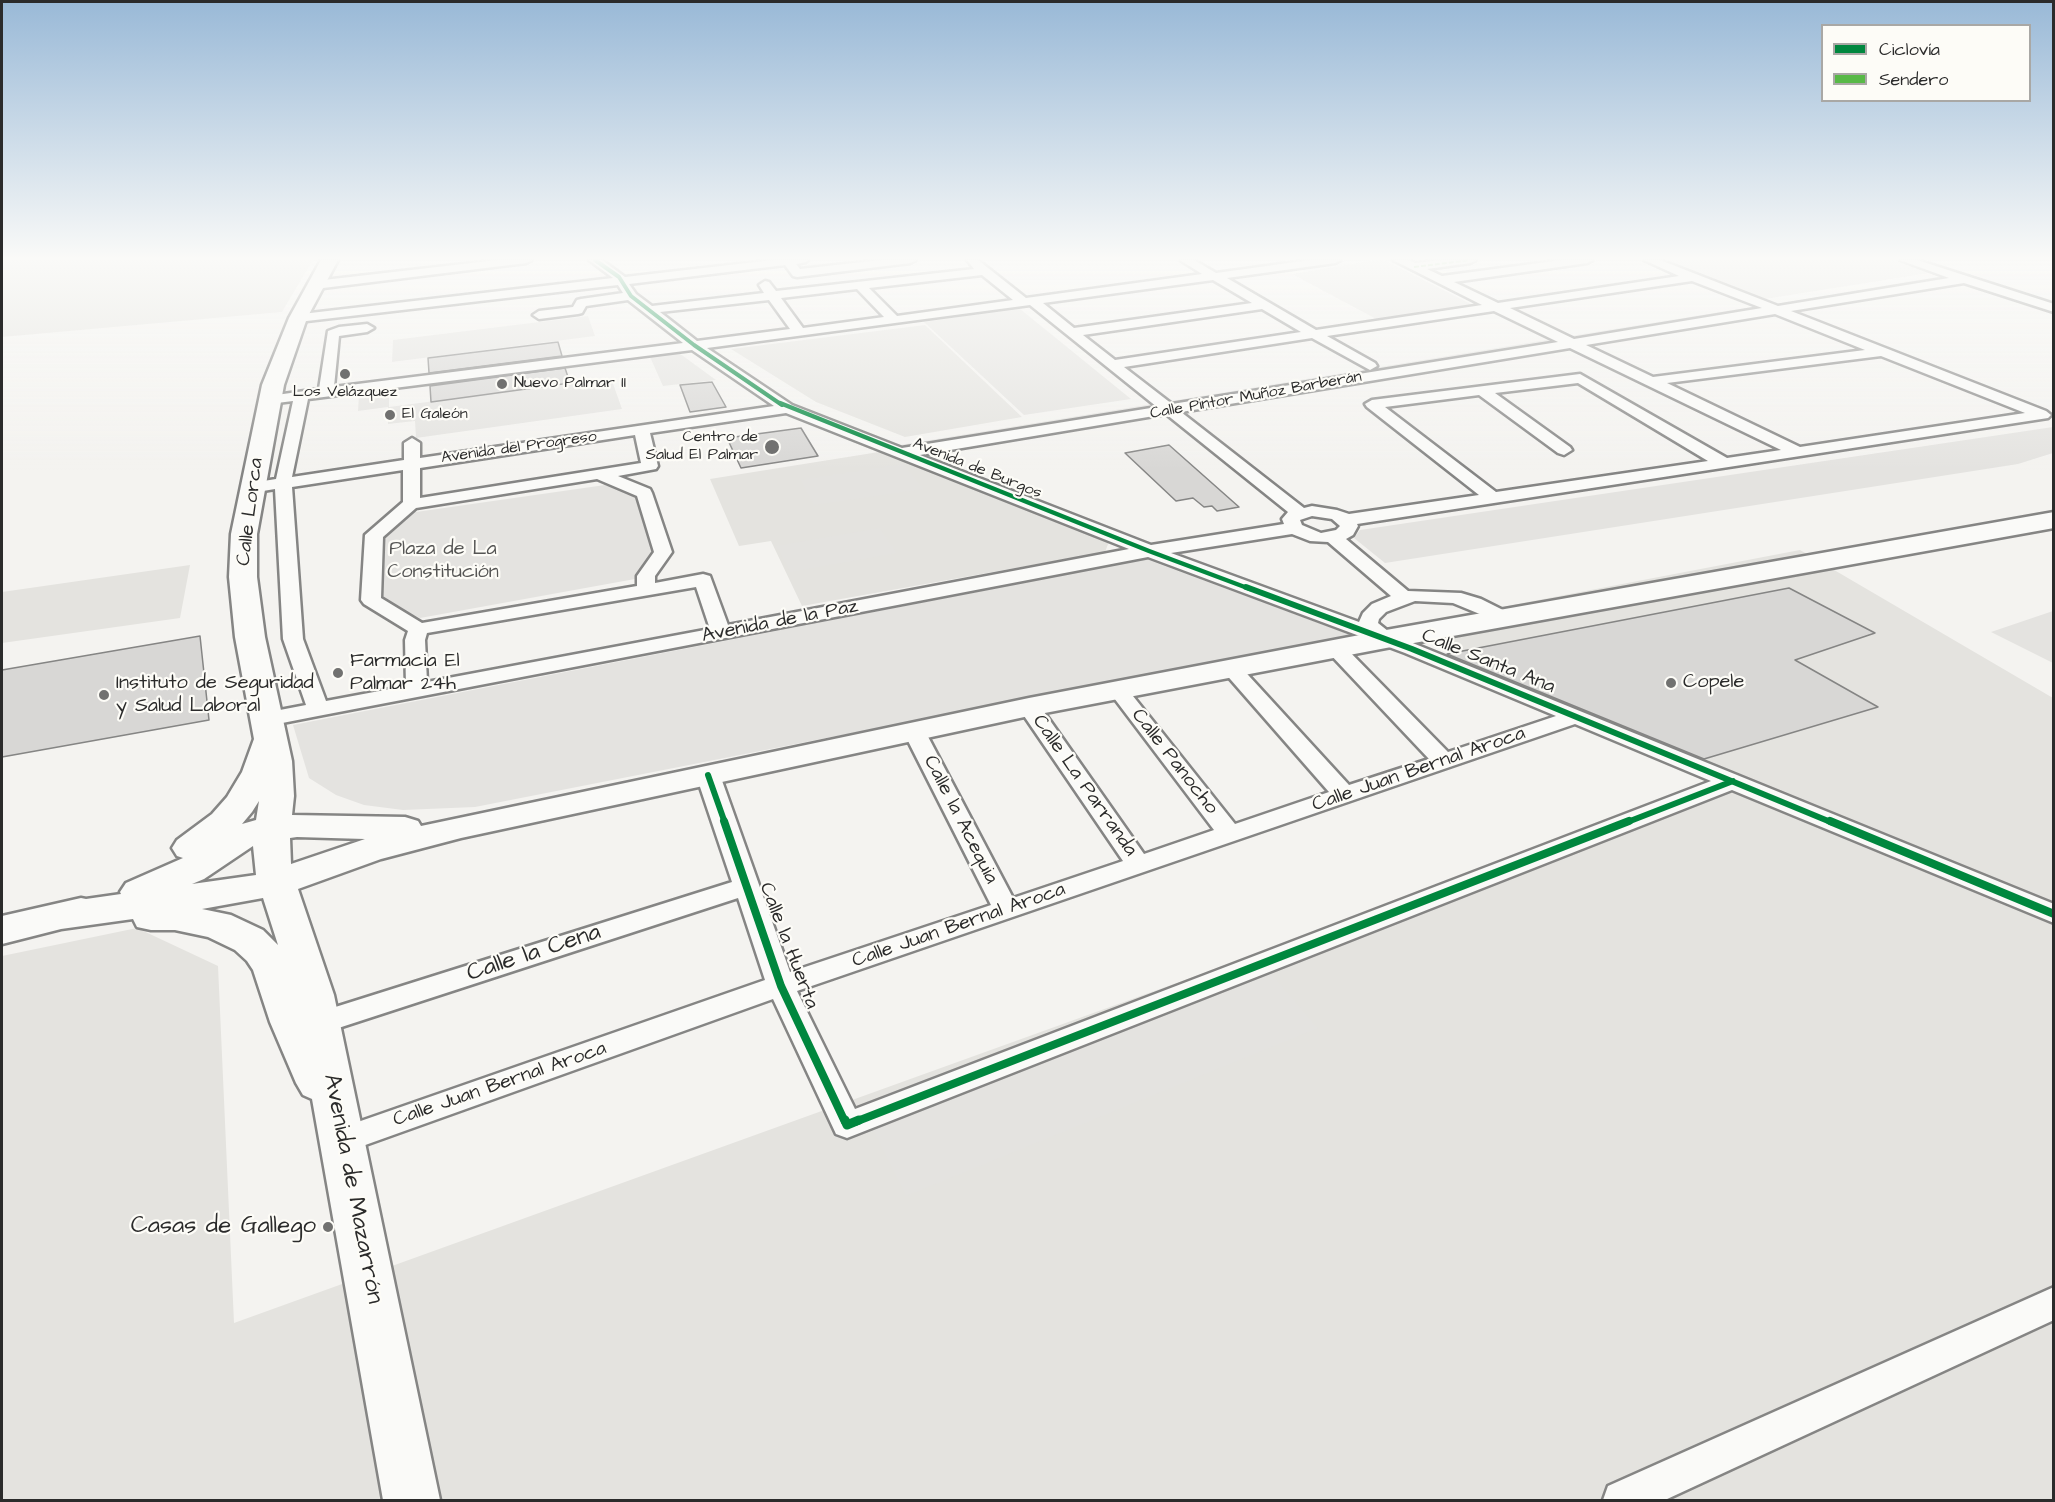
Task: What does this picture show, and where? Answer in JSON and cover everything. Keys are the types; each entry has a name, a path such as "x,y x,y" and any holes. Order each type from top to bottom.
{"main road":[{"name":"Calle Lorca","path":"277,888 271,844 272,754 250,637 244,587 243,544 251,488 269,400 294,330"},
{"path":"2,930 61,916 160,900 277,888 370,850 461,827 1029,707 1231,668 1338,635 1469,614 1504,618 2054,520"},
{"path":"272,754 290,798 323,833 321,850 277,888 227,887 222,884 216,874 221,860 264,811 272,754"},
{"path":"61,916 109,896 156,870 224,822 249,790 272,754"},
{"path":"61,916 160,884 206,862 238,840 257,831 315,826 387,829 461,827"},
{"name":"Avenida de Mazarrón","path":"277,888 314,995 344,1140 411,1500"},
{"path":"2,938 135,917 175,917 217,925 249,940 261,951 272,967 291,1022 344,1140"}],"street":[{"path":"326,393 333,334 347,330"},
{"name":"Avenida de Burgos","path":"675,330 788,408 1149,551 1338,635"},
{"path":"269,400 814,330"},
{"path":"1070,330 1164,405 1297,520 1310,536 1332,537 1347,531 1349,526 1346,520 2043,415 1828,330"},
{"path":"1073,332 1087,330"},
{"path":"1309,330 1370,366"},
{"path":"1114,364 1341,330"},
{"path":"1543,330 1798,452"},
{"name":"Calle Pintor Muñoz Barberán","path":"901,453 1370,366 1592,330"},
{"name":"Calle Pintor Muñoz Barberán","path":"882,446 1656,330"},
{"path":"1652,381 1882,352"},
{"path":"1492,497 1372,404 1580,378 1724,463"},
{"path":"1481,390 1564,450"},
{"name":"Calle Lorca","path":"301,396 283,483 293,639 318,710"},
{"name":"Avenida del Progreso","path":"251,488 788,408"},
{"path":"642,431 651,466 411,504 374,535 371,600 419,629 703,580 721,633"},
{"path":"411,504 412,443"},
{"path":"599,474 644,493 663,552 646,576 646,590"},
{"name":"Avenida de la Paz","path":"272,754 318,710 1149,551 1325,512 1346,520"},
{"path":"1332,537 1404,597"},
{"path":"1378,628 1378,608 1404,597 1435,594 1454,597 1469,614"},
{"name":"Calle Santa Ana","path":"1378,628 1576,717 2054,914"},
{"path":"417,691 416,640 419,629"},
{"path":"1338,635 1444,761"},
{"path":"1231,668 1345,795"},
{"name":"Calle Panocho","path":"1118,690 1230,834"},
{"name":"Calle La Parranda","path":"1029,707 1139,865"},
{"name":"Calle Juan Bernal Aroca","path":"344,1140 1006,909 1576,717"},
{"name":"Calle la Acequia","path":"914,731 1006,909"},
{"name":"Calle la Huerta","path":"708,775 782,986 847,1125 1733,781"},
{"name":"Calle la Cena","path":"320,1023 747,886"},
{"path":"1622,1500 2054,1303"}],"shaded area":[{"path":"2,330 79,330 2,337"},
{"path":"884,330 930,330 1022,417 905,437 816,402 731,349"},
{"path":"885,451 1110,539 1105,552 802,606 771,541 739,546 710,479"},
{"path":"1800,550 2053,698 2053,1500 2,1500 2,956 137,928 218,966 234,1323 1717,788 1413,624"},
{"path":"190,565 180,618 2,643 2,592"}],"green space":[{"path":"473,330 593,330 595,336 392,362 393,340"},
{"path":"933,330 1046,330 1131,399 1024,415"},
{"path":"1607,330 1637,330 1571,341 1564,337"},
{"path":"1552,339 1559,343 1169,406 1165,402"},
{"path":"679,353 716,380 663,386 650,357"},
{"path":"611,378 622,409 416,438 415,421 388,424 388,407 358,411 359,395 380,392 380,397 389,396 389,407"},
{"path":"1152,404 1156,409 903,449 894,446"},
{"path":"2053,427 2053,453 2018,464 1385,563 1354,538 1360,530"},
{"path":"904,464 924,489 814,505 800,480"},
{"name":"Plaza de La Constitución","path":"605,485 639,496 655,552 635,579 420,618 379,598 381,534 409,513"},
{"path":"880,528 897,553 790,572 776,546"},
{"path":"1146,559 1351,635 475,807 403,810 364,805 336,795 309,778 293,725"},
{"path":"2053,611 2053,663 1991,632"},
{"path":"1271,973 1318,1028 906,1196 870,1124"}],"building":[{"path":"558,342 562,356 429,373 428,358"},
{"name":"Nuevo Palmar II","path":"565,368 570,383 431,402 430,386"},
{"path":"712,382 726,407 690,412 680,385"},
{"name":"Centro de Salud El Palmar","path":"801,428 818,456 741,468 727,438"},
{"path":"1169,445 1239,507 1217,511 1212,506 1204,507 1193,498 1176,501 1125,453"},
{"name":"Copele","path":"1789,588 1875,633 1795,660 1878,707 1704,759 1447,654"},
{"name":"Instituto de Seguridad y Salud Laboral","path":"200,636 209,720 2,757 2,670"}],"cycle path":[{"path":"675,330 787,408 1149,551 1412,649 2054,914"},
{"path":"708,775 781,986 847,1125 1733,781"}],"place":[{"name":"Los Velázquez","path":"345,374"},
{"name":"Nuevo Palmar II","path":"502,384"},
{"name":"El Galeón","path":"390,415"},
{"name":"Centro de Salud El Palmar","path":"772,447"},
{"name":"Farmacia El Palmar 24h","path":"338,673"},
{"name":"Copele","path":"1671,683"},
{"name":"Instituto de Seguridad y Salud Laboral","path":"104,695"},
{"name":"Casas de Gallego","path":"328,1227"}]}
